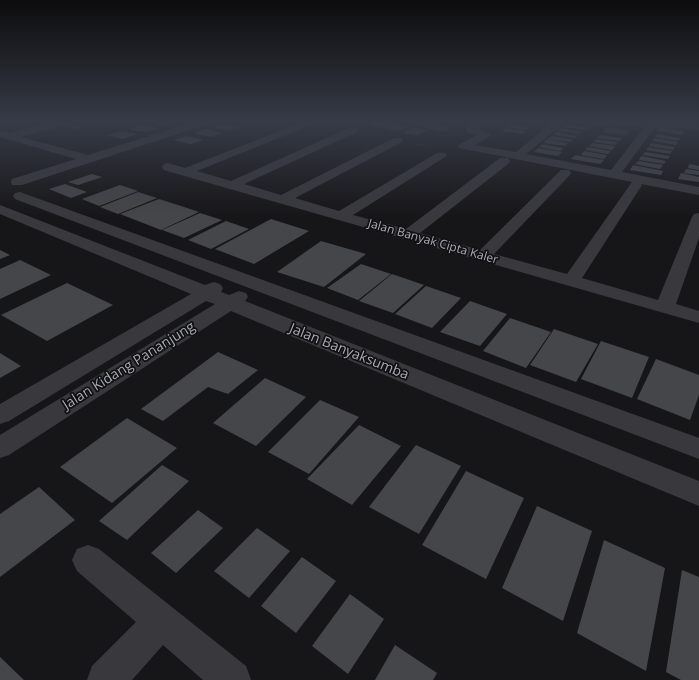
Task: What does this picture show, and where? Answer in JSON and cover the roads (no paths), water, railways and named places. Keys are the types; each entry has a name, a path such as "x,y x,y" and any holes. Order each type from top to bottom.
{"street":[{"path":"71,154 88,159"},
{"path":"0,206 18,189 56,170 105,154"},
{"path":"185,172 232,154"},
{"path":"232,185 301,154"},
{"path":"282,199 371,154"},
{"path":"504,154 699,191"},
{"path":"525,154 699,186"},
{"path":"617,170 629,154"},
{"path":"341,216 441,155"},
{"path":"408,235 504,160"},
{"name":"Jalan Banyak Cipta Kaler","path":"168,167 699,317"},
{"path":"483,256 565,173"},
{"name":"Jalan Banyaksumba","path":"2,179 18,189 234,276 699,449"},
{"path":"571,281 635,185"},
{"name":"Jalan Banyaksumba","path":"0,209 699,494"},
{"path":"665,307 699,217"},
{"name":"Jalan Kidang Pananjung","path":"0,415 234,276"},
{"name":"Jalan Kidang Pananjung","path":"0,448 258,285"},
{"path":"88,560 232,680"},
{"path":"106,680 161,621"}]}
